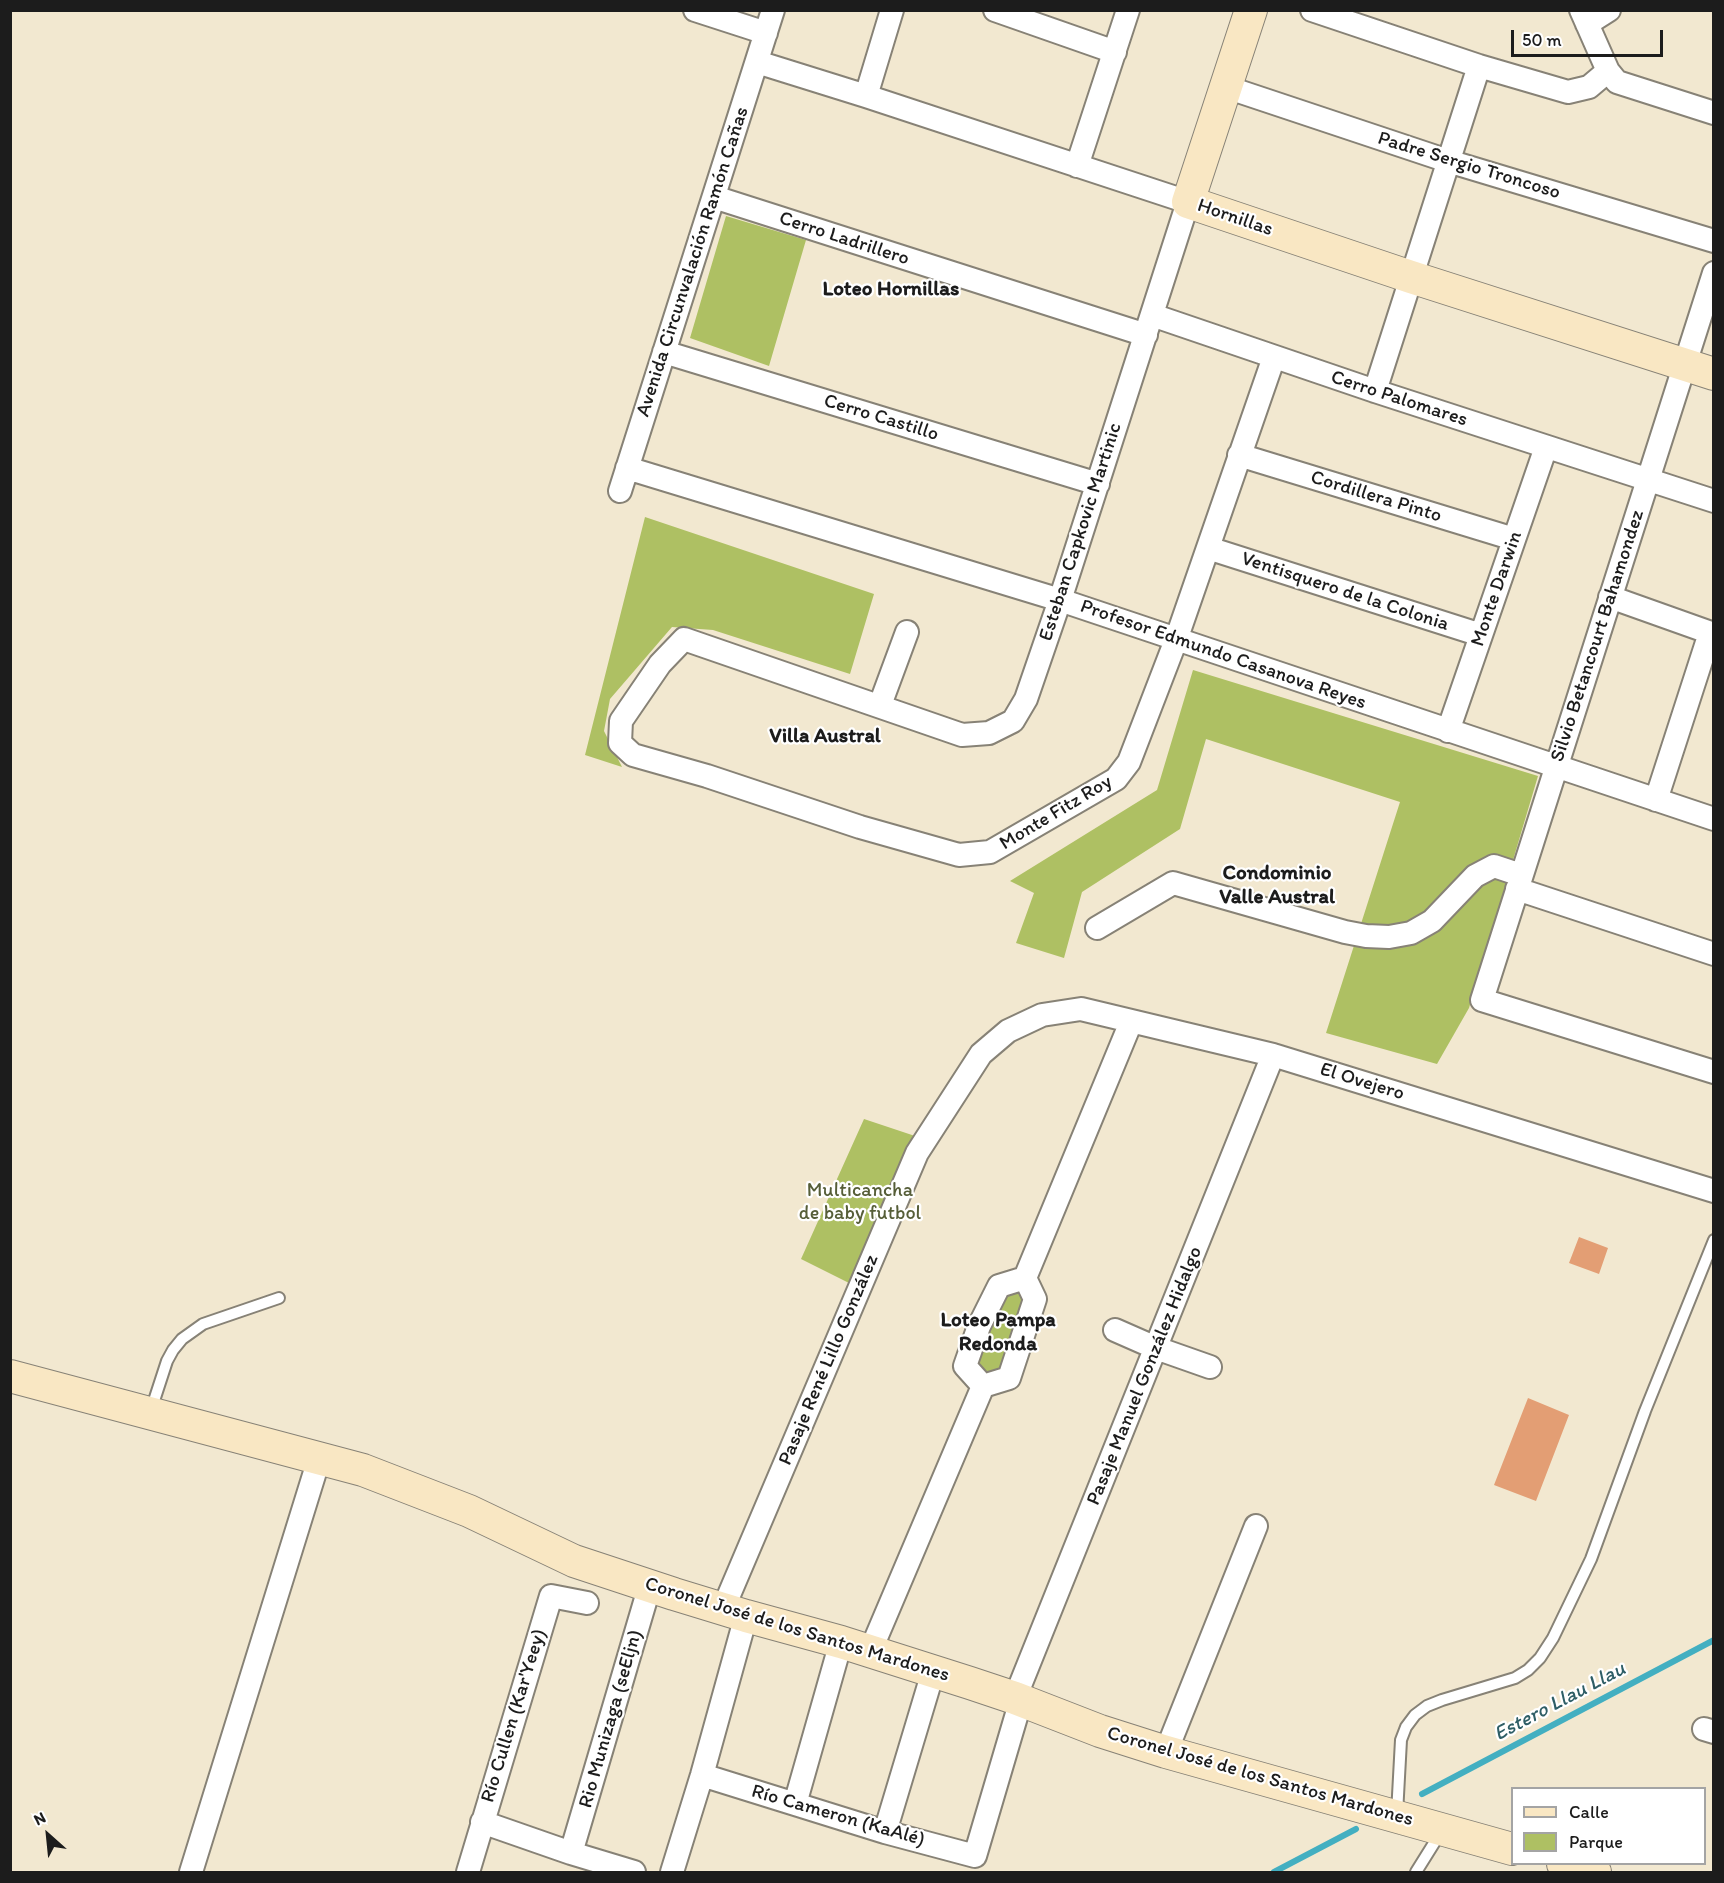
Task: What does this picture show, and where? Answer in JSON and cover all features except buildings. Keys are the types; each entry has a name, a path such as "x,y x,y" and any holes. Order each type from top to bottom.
{"street":[{"path":"695,10 766,33"},
{"name":"Avenida Circunvalación Ramón Cañas","path":"620,491 773,10"},
{"path":"866,96 892,10"},
{"path":"995,10 1115,52"},
{"path":"1077,165 1128,10"},
{"name":"Esteban Capkovic Martinic","path":"684,639 962,735 988,733 1013,721 1026,699 1060,600 1251,10"},
{"path":"1312,10 1479,66 1568,92 1589,87 1608,71"},
{"path":"1609,10 1584,17 1608,71 1617,82 1713,109"},
{"name":"Hornillas","path":"757,62 1699,369"},
{"path":"1375,391 1479,66"},
{"name":"Padre Sergio Troncoso","path":"1226,87 1448,161 1713,241"},
{"name":"Cerro Ladrillero","path":"714,197 1149,325"},
{"name":"Silvio Betancourt Bahamondez","path":"1713,273 1699,369 1648,480 1482,1000 1713,1072"},
{"name":"Cerro Palomares","path":"1149,325 1274,357 1713,501"},
{"name":"Cerro Castillo","path":"664,352 1098,484"},
{"name":"Monte Fitz Roy","path":"684,639 660,664 621,721 620,743 633,755 707,776 860,827 958,855 990,852 1116,779 1129,762 1176,640 1274,357"},
{"name":"Monte Darwin","path":"1448,731 1546,447"},
{"name":"Cordillera Pinto","path":"1239,455 1514,539"},
{"name":"Profesor Edmundo Casanova Reyes","path":"627,468 1060,600 1713,819"},
{"name":"Ventisquero de la Colonia","path":"1208,548 1481,635"},
{"path":"1610,597 1712,634 1656,800"},
{"path":"880,705 908,632"},
{"path":"1097,928 1173,883 1345,932 1389,937 1411,933 1432,921 1474,876 1494,866 1519,882 1713,954"},
{"name":"El Ovejero","path":"1008,1031 1042,1015 1081,1009 1273,1055 1713,1191"},
{"path":"870,1652 983,1386 1009,1378 1035,1299 1025,1278 1131,1022"},
{"name":"Pasaje René Lillo González","path":"678,1871 702,1775 735,1613 917,1153 981,1054 1008,1031"},
{"name":"Pasaje Manuel González Hidalgo","path":"975,1856 1018,1699 1273,1055"},
{"path":"983,1386 965,1366 979,1326 999,1286 1025,1278"},
{"path":"1114,1330 1210,1367"},
{"name":"Coronel José de los Santos Mardones","path":"10,1376 363,1470 469,1511 574,1561 735,1613 841,1642 1018,1699 1100,1731 1166,1752 1511,1849"},
{"path":"191,1872 320,1459"},
{"path":"1166,1752 1256,1526"},
{"name":"Rio Munizaga (seEljn)","path":"572,1853 650,1585"},
{"name":"Río Cullen (Kar'Yeey)","path":"468,1872 551,1596 587,1604"},
{"path":"795,1804 841,1642"},
{"path":"885,1832 933,1672"},
{"name":"Río Cameron (KaAlé)","path":"702,1775 885,1832 975,1856"},
{"path":"482,1822 633,1872"}],"lane":[{"path":"1396,1817 1401,1740 1406,1727 1415,1715 1427,1706 1442,1700 1515,1678 1528,1670 1540,1658 1553,1638 1591,1558 1645,1411 1713,1240"},
{"path":"150,1413 167,1361 182,1339 203,1324 279,1298"},
{"path":"1416,1872 1442,1830"}],"green space":[{"path":"726,216 806,240 769,366 690,338"},
{"path":"645,517 874,594 850,674 713,630 672,627 610,699 604,731 622,767 585,755"},
{"path":"1193,670 1538,776 1469,1008 1437,1064 1326,1033 1400,802 1206,739 1180,829 1082,892 1064,958 1016,943 1034,893 1010,881 1157,790"},
{"name":"Multicancha de baby futbol","path":"864,1119 918,1137 859,1288 801,1259"},
{"path":"1019,1291 1027,1294 1003,1371 980,1374 974,1361 998,1296"}],"waterway":[{"name":"Estero Llau Llau","path":"1422,1794 1714,1640"},
{"name":"Estero Llau Llau","path":"1274,1872 1356,1829"}],"district":[{"name":"Loteo Hornillas","path":"891,290"},
{"name":"Villa Austral","path":"825,737"},
{"name":"Condominio Valle Austral","path":"1277,886"},
{"name":"Loteo Pampa Redonda","path":"998,1333"}]}
